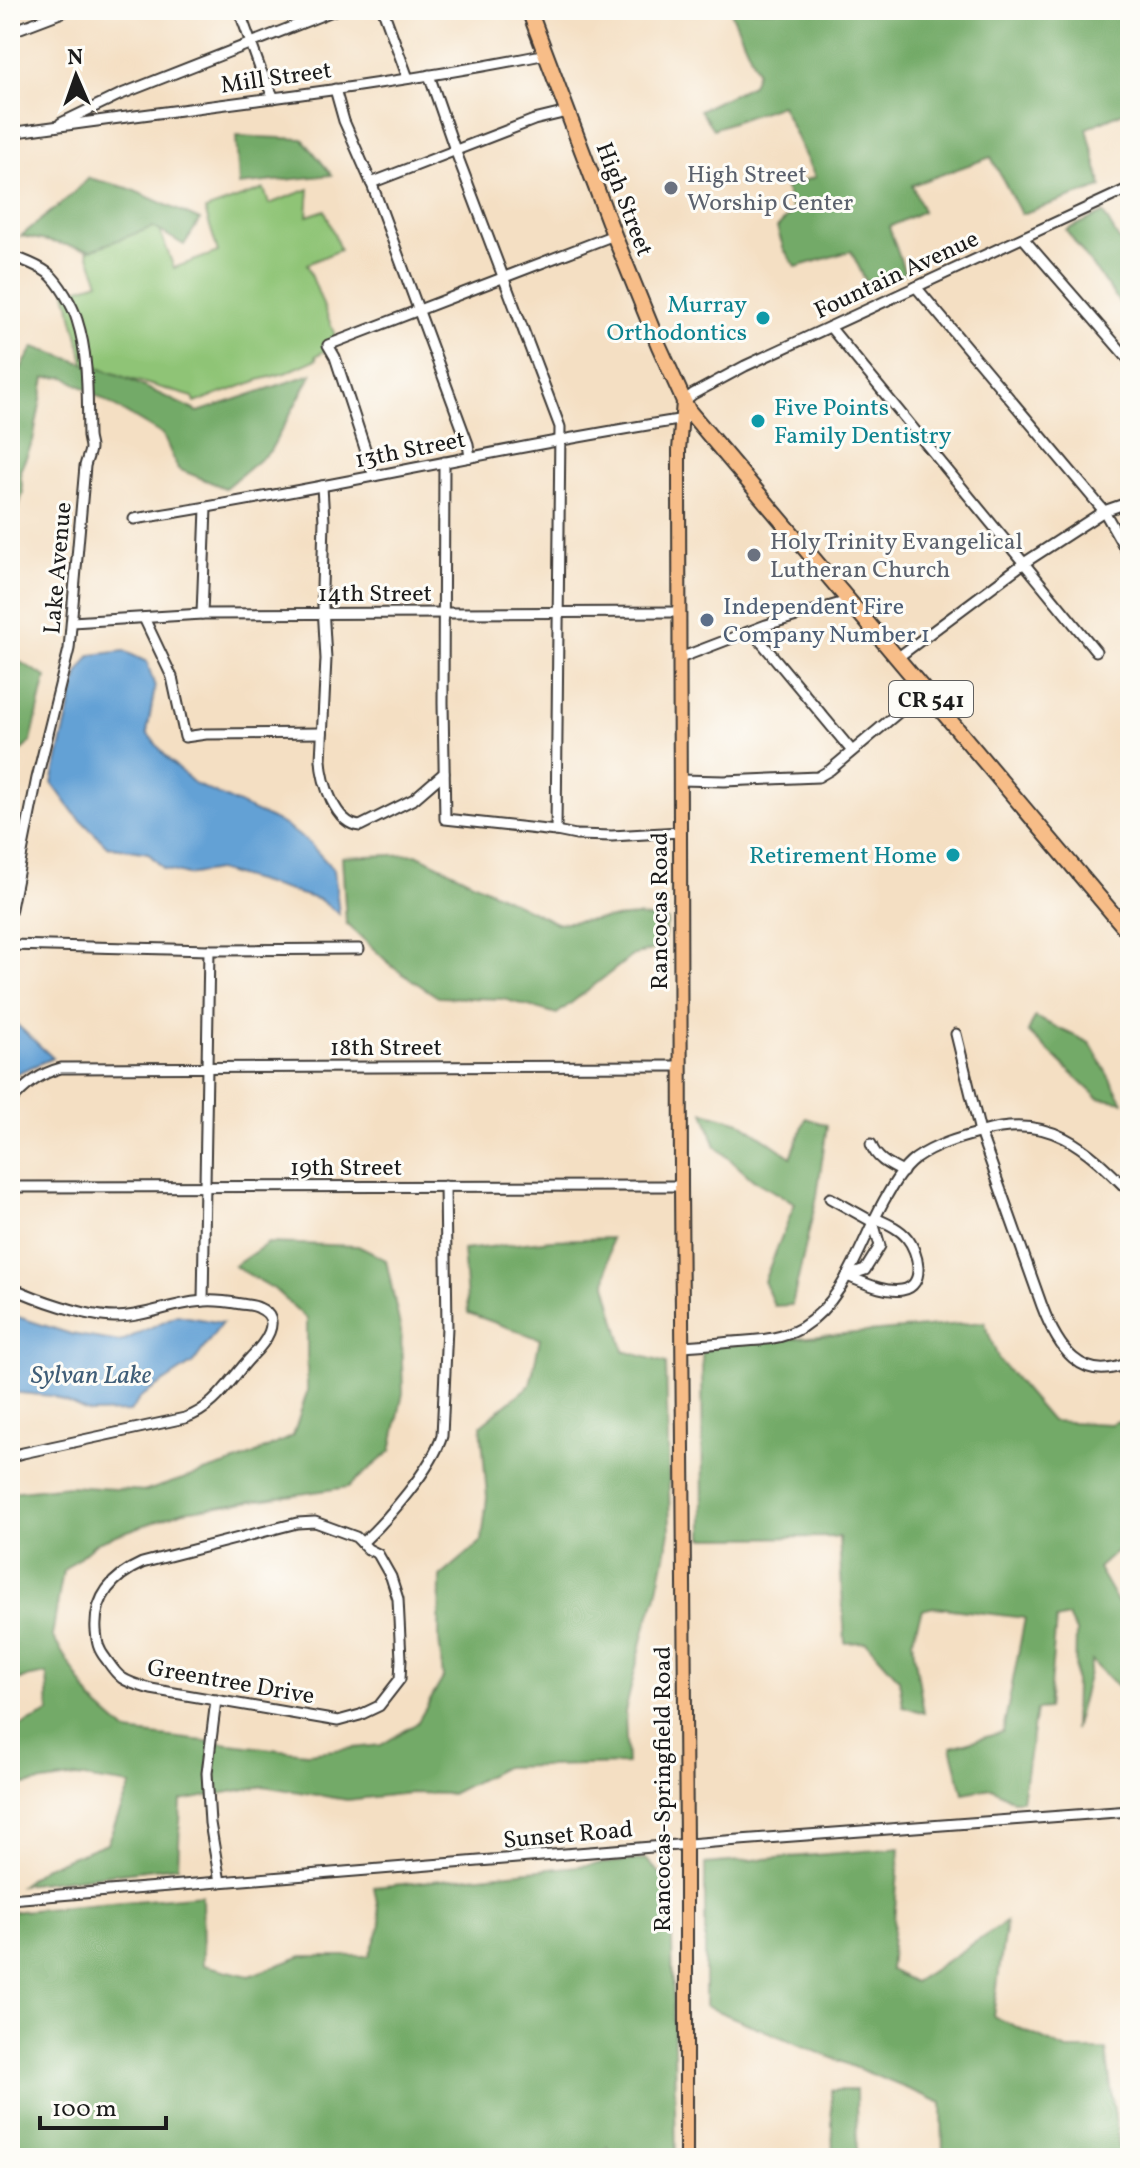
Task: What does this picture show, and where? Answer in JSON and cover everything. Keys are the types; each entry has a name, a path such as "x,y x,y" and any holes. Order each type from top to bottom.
{"highway":[{"name":"High Street","path":"529,10 614,235 683,402"},
{"name":"CR 541","path":"683,402 688,419 897,658 1130,934"}],"main road":[{"name":"Rancocas Road","path":"683,1420 679,450 688,419"},
{"name":"Rancocas-Springfield Road","path":"683,1420 686,2158"}],"street":[{"path":"10,32 68,10"},
{"path":"239,10 274,98"},
{"path":"52,127 119,95 335,10"},
{"path":"383,10 408,78"},
{"name":"Mill Street","path":"10,133 274,98 547,54"},
{"path":"429,75 558,420 561,440 556,831"},
{"path":"335,89 344,121 371,183 468,444 470,457"},
{"path":"371,183 534,120 567,112"},
{"name":"Fountain Avenue","path":"683,402 718,380 1130,188"},
{"path":"374,476 335,357 328,345 614,235"},
{"path":"1023,238 1130,361"},
{"name":"Lake Avenue","path":"10,255 22,261 31,261 48,273 73,308 82,339 88,387 90,448 85,466 69,649 37,778 10,913"},
{"path":"916,287 1104,511 1130,557"},
{"path":"830,327 1096,651"},
{"name":"13th Street","path":"134,519 688,419"},
{"path":"444,462 445,819 576,835 680,832"},
{"path":"322,486 326,667 322,770 325,786 342,816 353,825 366,824 414,799 444,773"},
{"path":"897,658 1024,563 1104,511 1130,502"},
{"path":"202,614 206,508"},
{"path":"680,658 797,614 848,601"},
{"name":"14th Street","path":"72,622 202,614 680,612"},
{"path":"144,618 172,677 185,737 322,733"},
{"path":"752,631 852,751"},
{"path":"680,780 811,778 824,774 924,691"},
{"path":"10,945 209,950 359,949"},
{"path":"203,1301 209,950"},
{"path":"956,1034 980,1132 1042,1306 1058,1342 1071,1357 1087,1367 1115,1368 1130,1362"},
{"name":"18th Street","path":"10,1103 31,1083 61,1068 681,1066"},
{"path":"682,1346 764,1341 789,1334 810,1321 836,1294 903,1172 932,1149 980,1132 1018,1125 1048,1131 1076,1144 1130,1192"},
{"path":"871,1144 884,1162 903,1172"},
{"path":"362,1543 424,1470 438,1450 442,1436 447,1327 445,1186"},
{"name":"19th Street","path":"10,1187 681,1186"},
{"path":"830,1198 898,1230 909,1239 918,1264 916,1280 907,1289 885,1289 847,1276"},
{"path":"847,1276 865,1270 880,1246 874,1220"},
{"path":"10,1287 63,1306 113,1317 140,1315 203,1301 259,1307 266,1312 271,1323 271,1330 262,1347 203,1411 185,1418 10,1457"},
{"name":"Greentree Drive","path":"315,1522 356,1537 362,1543 378,1554 394,1584 398,1599 401,1659 400,1679 387,1698 370,1711 338,1721 151,1689 132,1684 115,1673 98,1648 95,1615 98,1604 112,1583 142,1563 297,1523 315,1522"},
{"path":"216,1700 207,1773 210,1823 220,1882"},
{"name":"Sunset Road","path":"10,1899 1130,1811"}],"green space":[{"path":"730,10 1130,10 1130,109 1087,128 1102,187 1021,214 991,157 912,185 923,211 889,227 905,273 869,288 851,251 796,267 784,250 777,228 793,211 785,187 815,177 781,105 713,129 700,110 752,85 757,71"},
{"path":"236,136 303,139 332,175 239,185"},
{"path":"89,178 128,188 200,220 184,245 153,227 91,250 21,236"},
{"path":"264,189 269,204 309,189 307,216 325,210 340,250 307,264 338,343 316,356 317,359 285,373 195,403 193,397 85,366 66,292 99,282 87,251 157,223 174,268 218,252 205,210"},
{"path":"1103,213 1130,258 1130,317 1066,230"},
{"path":"34,347 119,375 198,412 312,374 270,451 225,488 178,469 163,435 65,377 45,378 33,441 20,471 23,493 10,535 10,386"},
{"path":"10,656 46,677 31,742 10,760"},
{"path":"416,854 556,923 637,916 668,921 661,947 632,956 557,1014 503,999 438,997 394,968 346,923 342,857"},
{"path":"1035,1017 1090,1043 1123,1102 1098,1098 1028,1032"},
{"path":"704,1112 740,1122 791,1157 806,1118 827,1125 817,1196 792,1305 774,1306 764,1281 795,1203 753,1180 716,1147"},
{"path":"611,1238 606,1284 624,1351 666,1363 670,1532 656,1599 647,1621 625,1712 627,1764 504,1767 451,1794 410,1793 347,1800 263,1786 181,1801 178,1866 21,1885 43,1868 107,1843 131,1785 77,1777 10,1787 10,1731 49,1713 47,1674 10,1681 10,1492 69,1486 146,1491 241,1460 293,1436 307,1392 307,1319 274,1289 234,1266 268,1243 358,1246 386,1260 401,1331 403,1393 391,1451 348,1487 184,1511 97,1542 63,1571 52,1636 93,1702 127,1732 307,1753 381,1745 417,1723 443,1678 439,1639 440,1577 482,1541 487,1497 481,1425 530,1385 540,1339 468,1313 463,1250 551,1240"},
{"path":"984,1322 999,1360 1051,1421 1110,1424 1130,1417 1130,1539 1098,1568 1130,1624 1130,1700 1092,1661 1074,1730 1076,1632 1068,1617 1056,1620 1048,1709 1036,1710 1022,1800 1013,1800 992,1788 963,1793 951,1747 1003,1732 1025,1618 934,1607 922,1610 912,1640 924,1713 903,1706 899,1679 866,1642 845,1643 839,1537 703,1538 702,1346"},
{"path":"900,1848 890,1970 914,1982 1006,1922 993,2016 1067,2050 1106,2050 1119,2148 1130,2158 943,2158 942,2103 705,2006 705,1864"},
{"path":"646,1859 671,1886 676,2158 612,2158 608,2147 597,2158 10,2158 10,1912 202,1895 203,1965 249,1976 302,1956 369,1956 381,1924 374,1887"},
{"path":"831,2090 856,2090 857,2158 833,2158"}],"water":[{"path":"124,651 147,662 155,687 147,733 169,760 195,784 283,824 309,843 334,870 339,914 320,900 217,870 187,875 164,869 148,853 107,846 74,813 52,783 78,674 91,655"},
{"path":"10,1009 14,1022 53,1058 10,1076"},
{"name":"Sylvan Lake","path":"10,1312 71,1334 120,1342 177,1315 222,1323 193,1363 141,1397 130,1412 90,1413 52,1396 10,1392"}],"place":[{"name":"High Street Worship Center","path":"671,188"},
{"name":"Murray Orthodontics","path":"763,318"},
{"name":"Five Points Family Dentistry","path":"758,421"},
{"name":"Holy Trinity Evangelical Lutheran Church","path":"754,555"},
{"name":"Independent Fire Company Number 1","path":"707,620"},
{"name":"Retirement Home","path":"953,855"}]}
